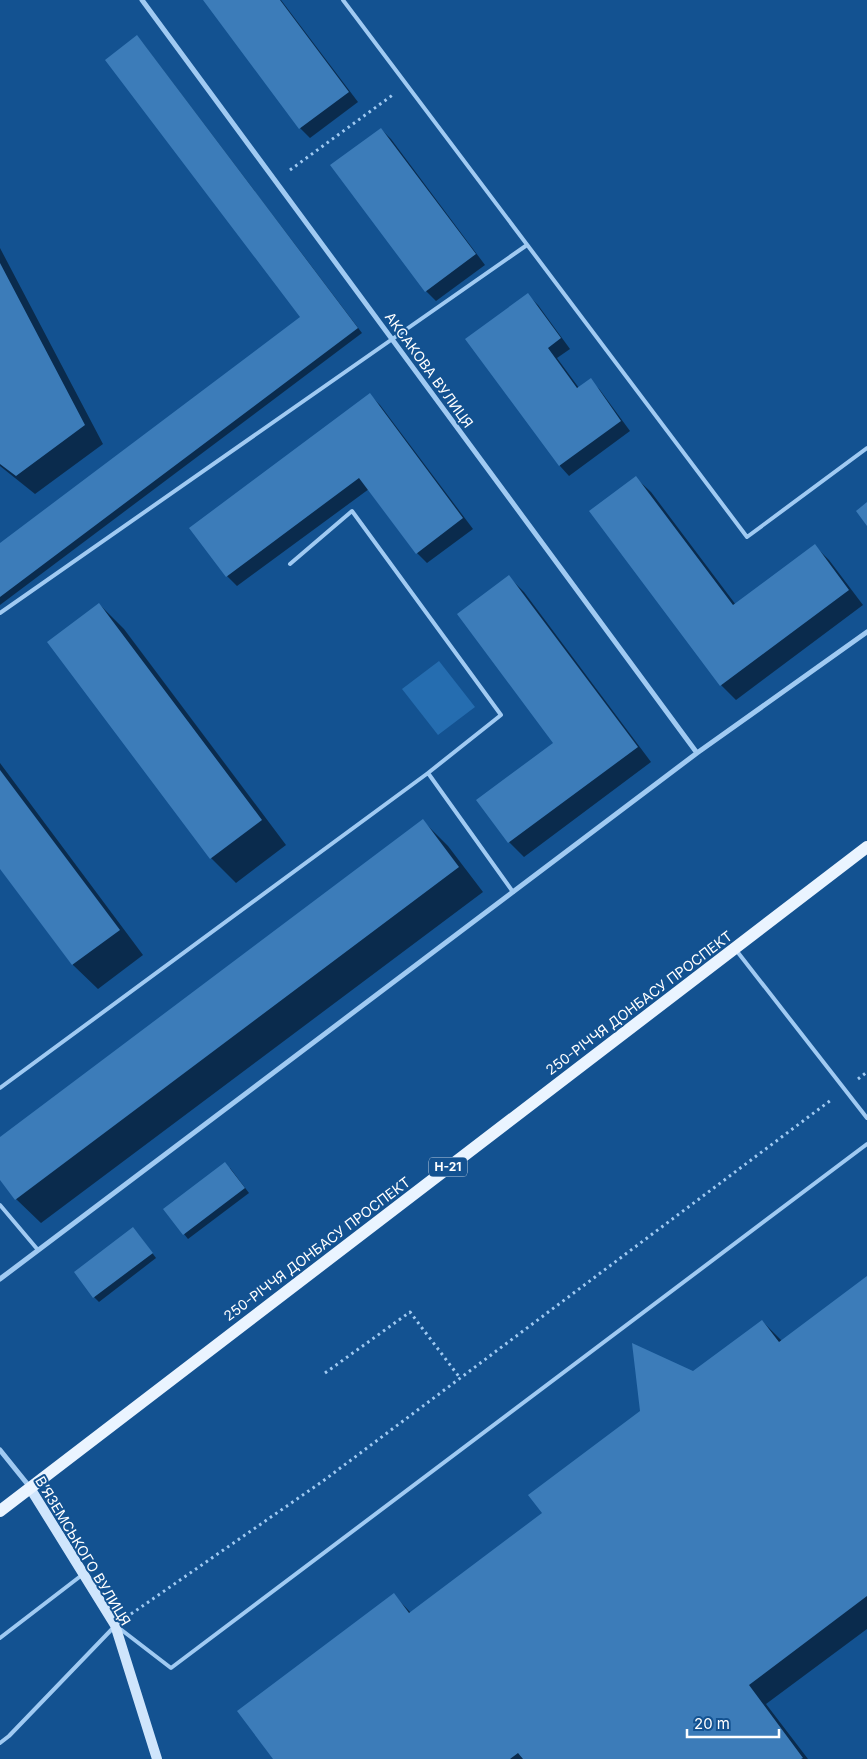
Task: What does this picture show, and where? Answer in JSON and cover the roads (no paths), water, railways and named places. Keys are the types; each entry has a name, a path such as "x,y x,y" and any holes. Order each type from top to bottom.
{"main road":[{"name":"250-РІЧЧЯ ДОНБАСУ ПРОСПЕКТ","path":"0,1511 867,847"}],"street":[{"name":"АКСАКОВА ВУЛИЦЯ","path":"142,0 697,752"},
{"path":"0,1279 697,752 867,632"},
{"name":"В’ЯЗЕМСЬКОГО ВУЛИЦЯ","path":"0,1450 30,1488 115,1625 157,1759"}],"lane":[{"path":"343,0 747,537 867,448"},
{"path":"0,613 527,245"},
{"path":"0,1088 428,773 501,716 352,511 290,564"},
{"path":"428,773 513,892"},
{"path":"735,948 867,1118"},
{"path":"0,1743 9,1736 115,1625 171,1668 867,1144"},
{"path":"0,1205 38,1250"},
{"path":"0,1638 83,1573"}]}
